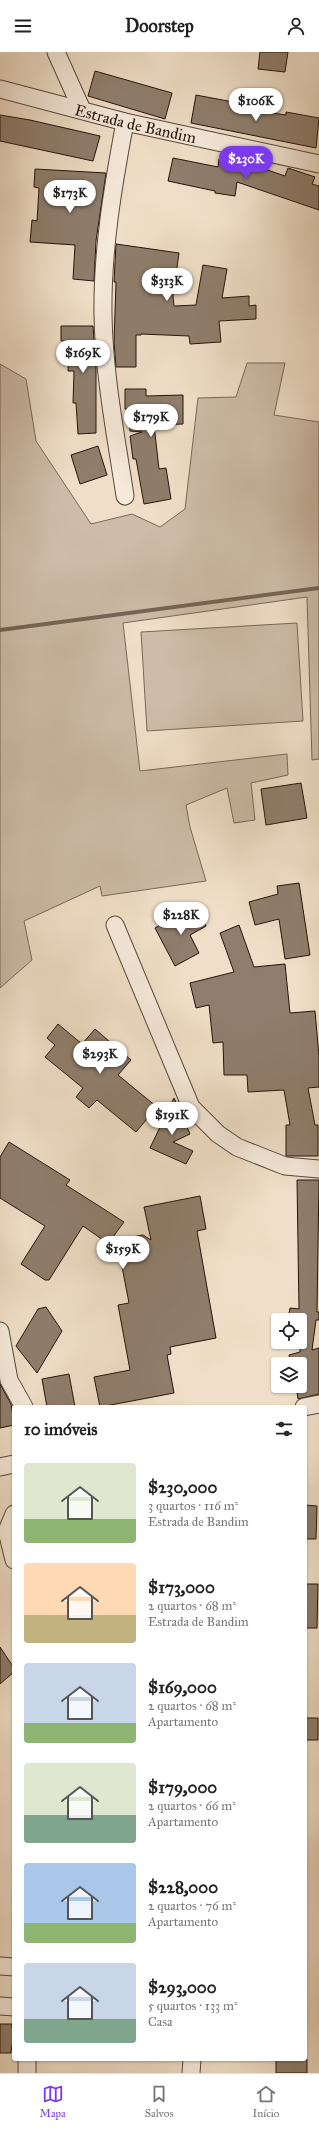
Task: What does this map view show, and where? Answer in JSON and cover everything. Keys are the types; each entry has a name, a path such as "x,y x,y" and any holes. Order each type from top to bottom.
{"street":[{"path":"56,52 82,110"},
{"name":"Estrada de Bandim","path":"0,89 124,122 319,164"},
{"path":"124,122 110,206 103,314 105,357 125,496"},
{"path":"115,925 191,1107 218,1134 237,1147 285,1166 319,1169"},
{"path":"0,1331 9,1380 23,1405"},
{"path":"307,1406 319,1404"},
{"path":"0,1467 12,1464"},
{"path":"12,1517 3,1528 12,1554"},
{"path":"0,1966 12,1967"},
{"path":"0,2006 12,2007"},
{"path":"28,2061 28,2073"},
{"path":"191,2073 192,2061"}],"shaded area":[{"path":"247,363 285,363 274,415 319,422 319,759 312,760 307,597 123,623 140,771 287,754 288,775 251,783 255,820 234,823 227,788 186,805 190,827 206,881 102,896 100,886 24,921 32,960 0,988 0,364 26,379 36,441 91,524 132,514 160,527 185,509 198,398 236,397"},
{"path":"297,623 303,721 147,731 141,632"}],"building":[{"path":"260,52 288,52 285,72 258,69"},
{"path":"95,71 172,93 165,119 88,96"},
{"path":"196,95 233,102 232,107 286,115 286,112 319,118 316,148 191,123"},
{"path":"0,115 30,120 100,136 93,161 0,141"},
{"path":"173,158 218,167 219,159 247,163 285,176 288,168 315,177 312,184 319,186 319,210 237,182 235,196 215,193 215,191 168,181"},
{"path":"35,169 106,173 96,241 94,281 73,279 75,245 30,242 32,220 37,221 39,188 34,187"},
{"path":"116,244 179,253 173,296 174,306 196,305 203,265 227,269 222,298 249,296 249,306 256,305 256,319 219,321 221,342 190,344 189,336 136,335 136,367 116,367 114,342 116,282 114,282"},
{"path":"61,326 93,326 96,368 96,433 78,434 76,403 73,403 74,371 68,371 69,341 61,341"},
{"path":"125,389 146,389 146,396 183,395 183,424 154,425 159,469 166,468 171,499 144,504 136,459 133,459 130,436 142,432 130,431 127,409 125,409"},
{"path":"98,446 107,475 80,484 71,455"},
{"path":"301,783 307,818 266,825 261,789"},
{"path":"299,883 310,955 285,959 279,919 255,925 249,902 278,894 277,886"},
{"path":"197,909 206,926 190,935 199,953 175,966 155,928 179,915 181,918"},
{"path":"239,925 254,967 285,964 290,1013 315,1011 319,1056 319,1087 308,1088 315,1125 318,1125 318,1156 286,1156 286,1125 290,1125 284,1090 248,1092 247,1075 224,1075 223,1042 213,1043 209,1005 196,1008 190,983 234,972 220,933"},
{"path":"58,1024 82,1044 95,1029 131,1060 118,1075 157,1107 136,1132 97,1100 89,1108 76,1097 83,1088 45,1057 55,1045 47,1038"},
{"path":"174,1098 190,1134 173,1142 193,1151 186,1164 150,1148"},
{"path":"9,1142 70,1180 66,1185 124,1222 110,1241 143,1235 151,1240 144,1207 200,1196 206,1229 197,1231 216,1338 170,1347 171,1354 167,1355 174,1393 111,1405 100,1405 94,1377 130,1370 118,1305 129,1303 119,1251 83,1226 49,1280 45,1280 21,1264 45,1226 0,1198 0,1157"},
{"path":"297,1180 319,1180 317,1312 319,1312 319,1320 316,1320 312,1350 319,1348 319,1394 298,1399 297,1393 307,1393 307,1357 289,1357 289,1355 300,1352 300,1349 307,1349 307,1313 289,1313 290,1308 299,1309"},
{"path":"46,1307 62,1331 37,1373 16,1346 38,1309"},
{"path":"69,1374 75,1405 47,1405 42,1379"},
{"path":"0,1384 11,1404 12,1425 0,1428"},
{"path":"307,1505 317,1506 316,1539 307,1539"},
{"path":"307,1584 318,1584 317,1628 307,1628"},
{"path":"0,1647 12,1665 12,1674 0,1684"},
{"path":"307,1718 318,1718 318,1740 307,1740"},
{"path":"0,2024 12,2024 11,2053 0,2053"},
{"path":"276,2061 307,2061 307,2073 276,2073"}],"waterway":[{"path":"0,630 319,588"}]}
